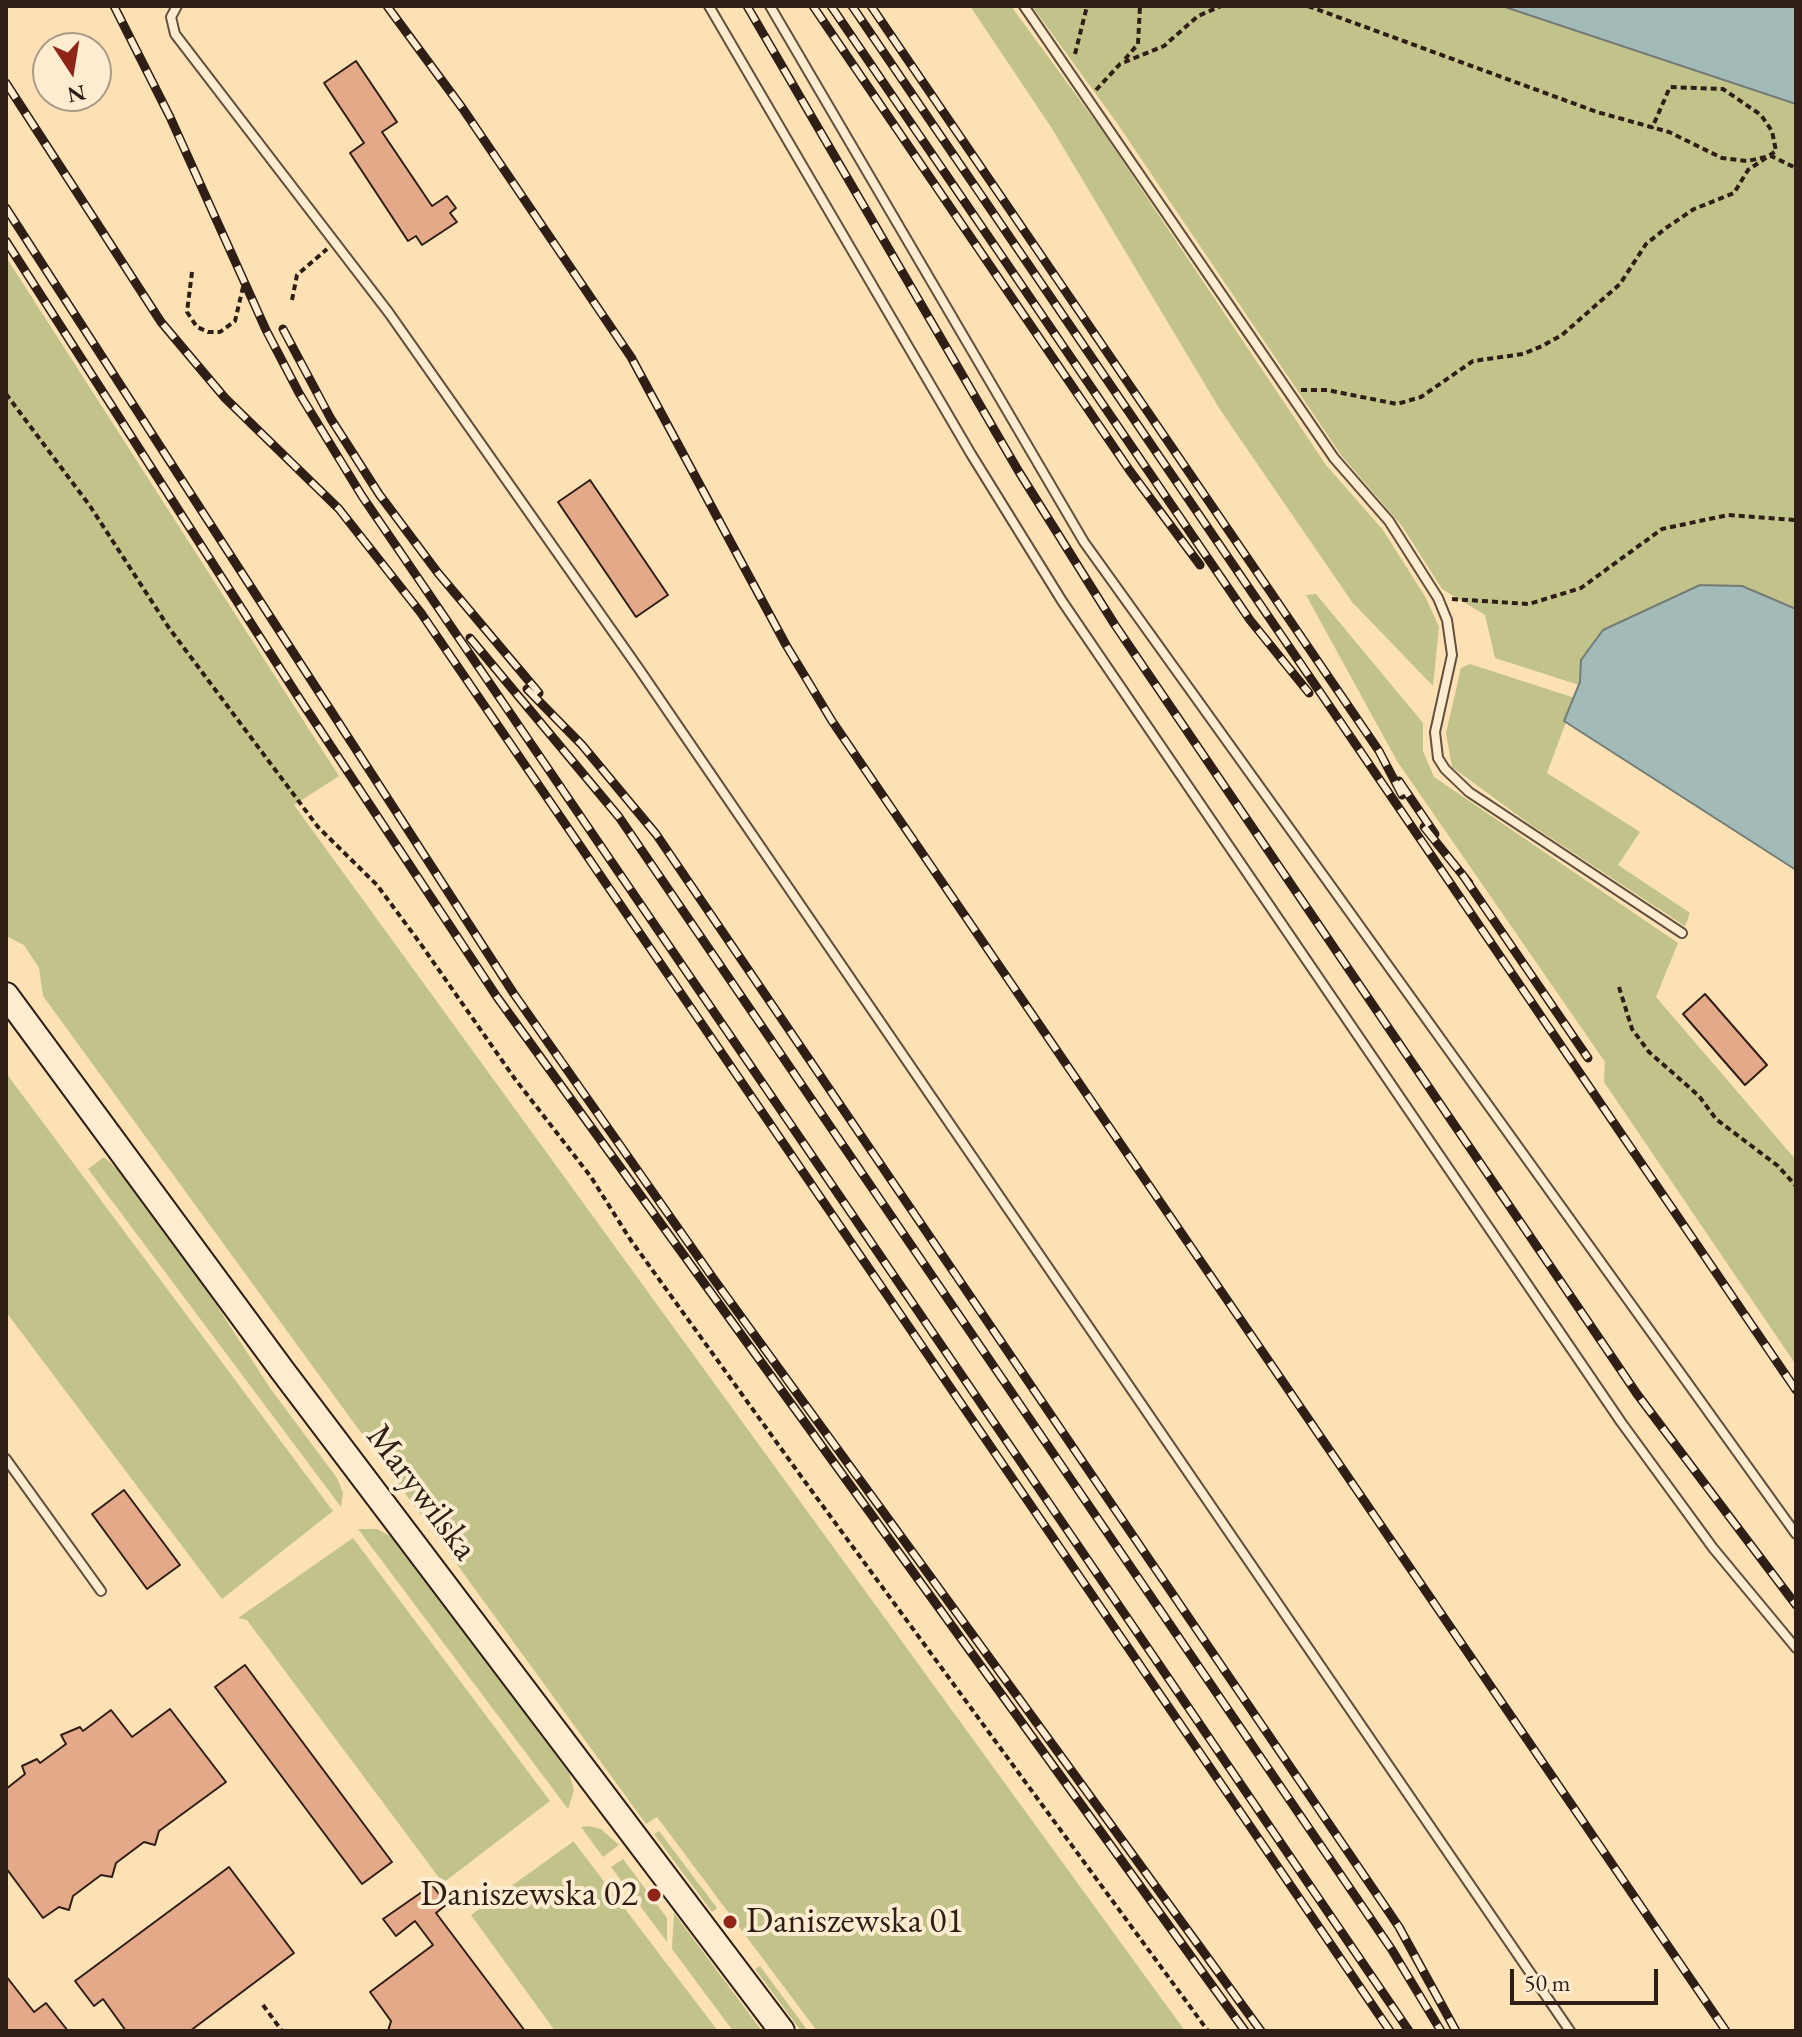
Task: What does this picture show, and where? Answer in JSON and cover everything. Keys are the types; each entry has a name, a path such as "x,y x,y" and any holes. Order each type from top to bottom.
{"main road":[{"name":"Marywilska","path":"6,995 282,1370 782,2031"}],"lane":[{"path":"177,6 171,17 175,34 389,313 648,682 1570,2031"},
{"path":"709,6 957,431 1062,601 1621,1422 1713,1548 1796,1648"},
{"path":"770,6 1084,542 1796,1534"},
{"path":"1024,6 1334,458 1389,521 1438,598 1447,620 1452,655 1435,732 1438,758 1445,769 1469,792 1682,933"},
{"path":"6,1459 101,1591"}],"path":[{"path":"1073,74 1076,42 1087,6"},
{"path":"1089,98 1138,44 1140,6"},
{"path":"1120,64 1164,46 1198,16 1221,6"},
{"path":"1308,6 1490,74 1652,128 1722,158 1747,161 1771,156 1796,168"},
{"path":"1287,389 1327,390 1397,404 1421,397 1473,361 1523,354 1542,346 1562,335 1620,284 1646,244 1694,209 1734,193 1748,170 1776,151 1775,142 1761,115 1723,89 1670,87 1652,128"},
{"path":"292,300 293,286 300,271 335,243"},
{"path":"192,272 187,312 197,327 208,332 220,332 235,321 244,283"},
{"path":"6,394 90,506 169,628 318,827 377,885 420,943 515,1079 591,1177 630,1239 803,1479 1208,2031"},
{"path":"1438,598 1529,604 1581,588 1662,529 1728,515 1796,520"},
{"path":"1619,987 1632,1029 1649,1052 1699,1096 1716,1119 1778,1166 1796,1186"},
{"path":"263,2005 282,2031"}],"green space":[{"path":"970,6 1011,6 1101,129 1326,465 1383,530 1426,598 1439,627 1433,686 1352,602 1219,408 1051,127"},
{"path":"1032,6 1502,6 1796,104 1796,609 1742,586 1579,685 1495,658 1485,615 1442,589 1402,526 1341,455 1117,123"},
{"path":"6,257 339,776 294,805 1185,2031 817,2031 657,1817 646,1824 43,996 39,968 24,945 6,936"},
{"path":"1316,594 1423,723 1423,751 1434,777 1678,943 1656,997 1796,1160 1796,1365 1604,1082 1605,1062 1397,761 1306,595"},
{"path":"1470,664 1575,698 1547,773 1640,832 1618,865 1690,913 1685,926 1531,825 1452,767 1446,733 1461,668"},
{"path":"6,1073 333,1511 222,1599 6,1312"},
{"path":"104,1157 117,1169 208,1292 270,1388 337,1478 343,1493 341,1507 88,1169"},
{"path":"358,1529 377,1529 394,1538 569,1773 574,1790 568,1809"},
{"path":"353,1538 550,1801 443,1883 247,1620 238,1618"},
{"path":"581,1827 601,1829 619,1845 603,1857"},
{"path":"659,1831 717,1908 712,1912 654,1834"},
{"path":"574,1841 718,2031 555,2031 471,1915"},
{"path":"623,1859 667,1918 667,1942 611,1867"},
{"path":"674,1913 762,2031 733,2031 672,1949"},
{"path":"760,1966 808,2031 801,2031 755,1969"}],"water":[{"path":"1502,6 1796,6 1796,104"},
{"path":"1700,585 1742,586 1796,609 1796,870 1564,721 1580,682 1581,660 1603,630"}],"building":[{"path":"356,61 397,122 382,132 432,206 447,196 456,208 450,213 457,222 422,245 416,236 408,241 350,153 364,143 324,83"},
{"path":"590,480 668,595 636,617 558,502"},
{"path":"1705,994 1767,1065 1745,1085 1683,1014"},
{"path":"124,1490 180,1565 147,1589 92,1514"},
{"path":"245,1665 392,1862 362,1884 215,1687"},
{"path":"170,1709 226,1782 159,1831 155,1845 144,1842 116,1863 112,1877 101,1875 73,1896 69,1910 59,1907 43,1918 6,1868 6,1789 25,1774 22,1766 37,1759 40,1763 66,1744 61,1735 80,1727 83,1731 111,1710 132,1737"},
{"path":"229,1867 294,1953 190,2031 126,2031 103,1999 94,2006 75,1981"},
{"path":"432,1885 447,1904 436,1913 525,2031 388,2031 391,2021 370,1992 433,1945 415,1921 396,1936 383,1919"},
{"path":"6,1976 34,2012 46,2003 68,2031 6,2031"}],"railway":[{"path":"114,6 170,117 266,330 299,393 362,496 1409,2031"},
{"path":"387,6 463,109 631,357 786,645 832,721 1726,2031"},
{"path":"747,6 1019,472 1115,625 1637,1394 1796,1605"},
{"path":"813,6 1130,471 1200,565"},
{"path":"831,6 1250,620 1309,693"},
{"path":"852,6 1796,1390"},
{"path":"871,6 1379,751 1402,795"},
{"path":"6,83 161,322 225,398 339,509 421,613 1390,2031"},
{"path":"6,208 514,994 713,1278 1261,2031"},
{"path":"6,241 297,695 497,997 1245,2031"},
{"path":"283,329 331,419 379,494 438,573 539,693"},
{"path":"470,638 619,817 1392,1950 1441,2031"},
{"path":"527,689 582,745 656,834 1399,1927 1456,2031"},
{"path":"1399,781 1435,834"},
{"path":"1424,827 1469,883"},
{"path":"1462,874 1588,1058"}],"place":[{"name":"Daniszewska 02","path":"654,1895"},
{"name":"Daniszewska 01","path":"730,1922"}]}
